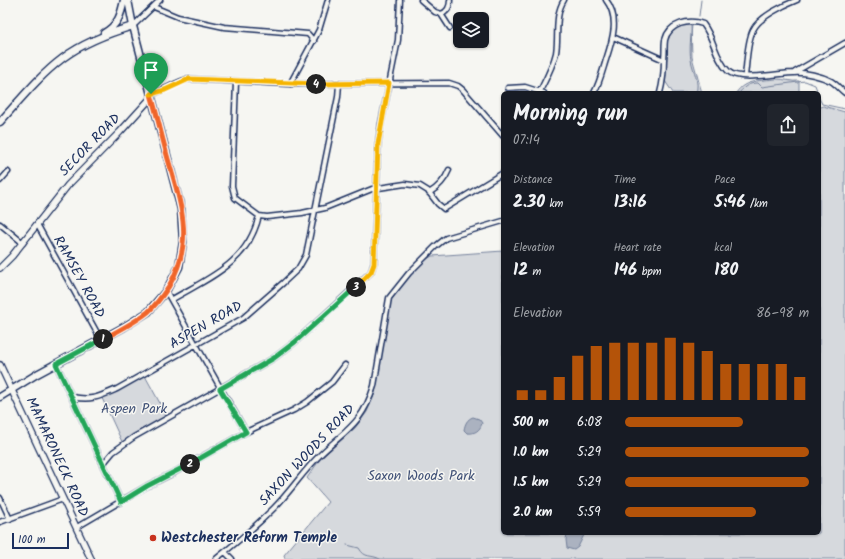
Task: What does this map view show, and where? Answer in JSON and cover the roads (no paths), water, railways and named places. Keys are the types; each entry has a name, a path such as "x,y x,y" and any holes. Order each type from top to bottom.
{"main road":[{"path":"0,122 32,86 51,68 67,56 113,28 121,13 124,0"},
{"path":"0,396 124,328 148,312 166,291 176,274 181,260 183,242 182,218 178,194 133,26 128,0"},
{"path":"89,43 133,26"}],"street":[{"path":"133,26 160,0"},
{"path":"290,84 319,30 328,0"},
{"path":"103,464 113,452 134,437 274,358 295,342 371,272 374,264 378,144 399,33 400,0"},
{"path":"421,0 435,12 441,14 446,13 448,10 450,0"},
{"path":"542,91 556,52 559,13 564,0"},
{"path":"595,91 611,48 613,36 612,11 606,0"},
{"path":"745,76 751,36 755,26 766,17 787,4 797,0"},
{"path":"154,7 178,17 224,27 308,34 314,41"},
{"path":"441,14 450,28"},
{"path":"660,91 665,39 675,27 688,22 696,22 703,24 727,71 732,74 745,76 795,72 830,80 845,93"},
{"path":"613,36 664,60"},
{"path":"795,72 845,43"},
{"path":"151,94 165,90 189,79 290,84 449,83 458,86 501,134"},
{"path":"236,82 232,186 235,198 259,216 268,217 314,210 337,204 376,188 412,184 420,186 429,193 444,209 501,174"},
{"name":"ASPEN ROAD","path":"72,397 81,399 98,398 117,389 243,318 298,269 306,255 339,84"},
{"path":"508,88 525,87 539,91"},
{"name":"SECOR ROAD","path":"0,268 23,243 68,185 120,132 149,100 151,94"},
{"path":"429,193 440,185 447,176 449,170"},
{"path":"0,181 8,172"},
{"path":"171,300 222,270 240,255 250,240 257,225 259,216"},
{"name":"SAXON WOODS ROAD","path":"216,559 274,508 314,461 351,428 363,413 370,399 374,386 389,298 436,246 446,238 501,222"},
{"path":"0,224 23,243"},
{"name":"RAMSEY ROAD","path":"37,224 101,340"},
{"path":"166,291 220,389 246,432"},
{"path":"56,364 121,502"},
{"name":"MAMARONECK ROAD","path":"0,365 91,559"},
{"path":"77,527 147,486 246,432 294,410 307,402 332,382 345,365"},
{"path":"0,498 10,519"},
{"path":"0,522 63,499"},
{"path":"225,552 232,559"}],"waterway":[{"path":"699,16 701,0"},
{"path":"692,25 690,56 697,81 696,91"},
{"path":"741,91 750,84 758,83 762,87 805,81 815,85 817,91"},
{"path":"821,102 822,104 845,109"},
{"path":"347,545 359,548 364,554 380,559"}],"place":[{"name":"Westchester Reform Temple","path":"153,538"}],"park label":[{"name":"Aspen Park","path":"134,409"},
{"name":"Saxon Woods Park","path":"421,476"}]}
